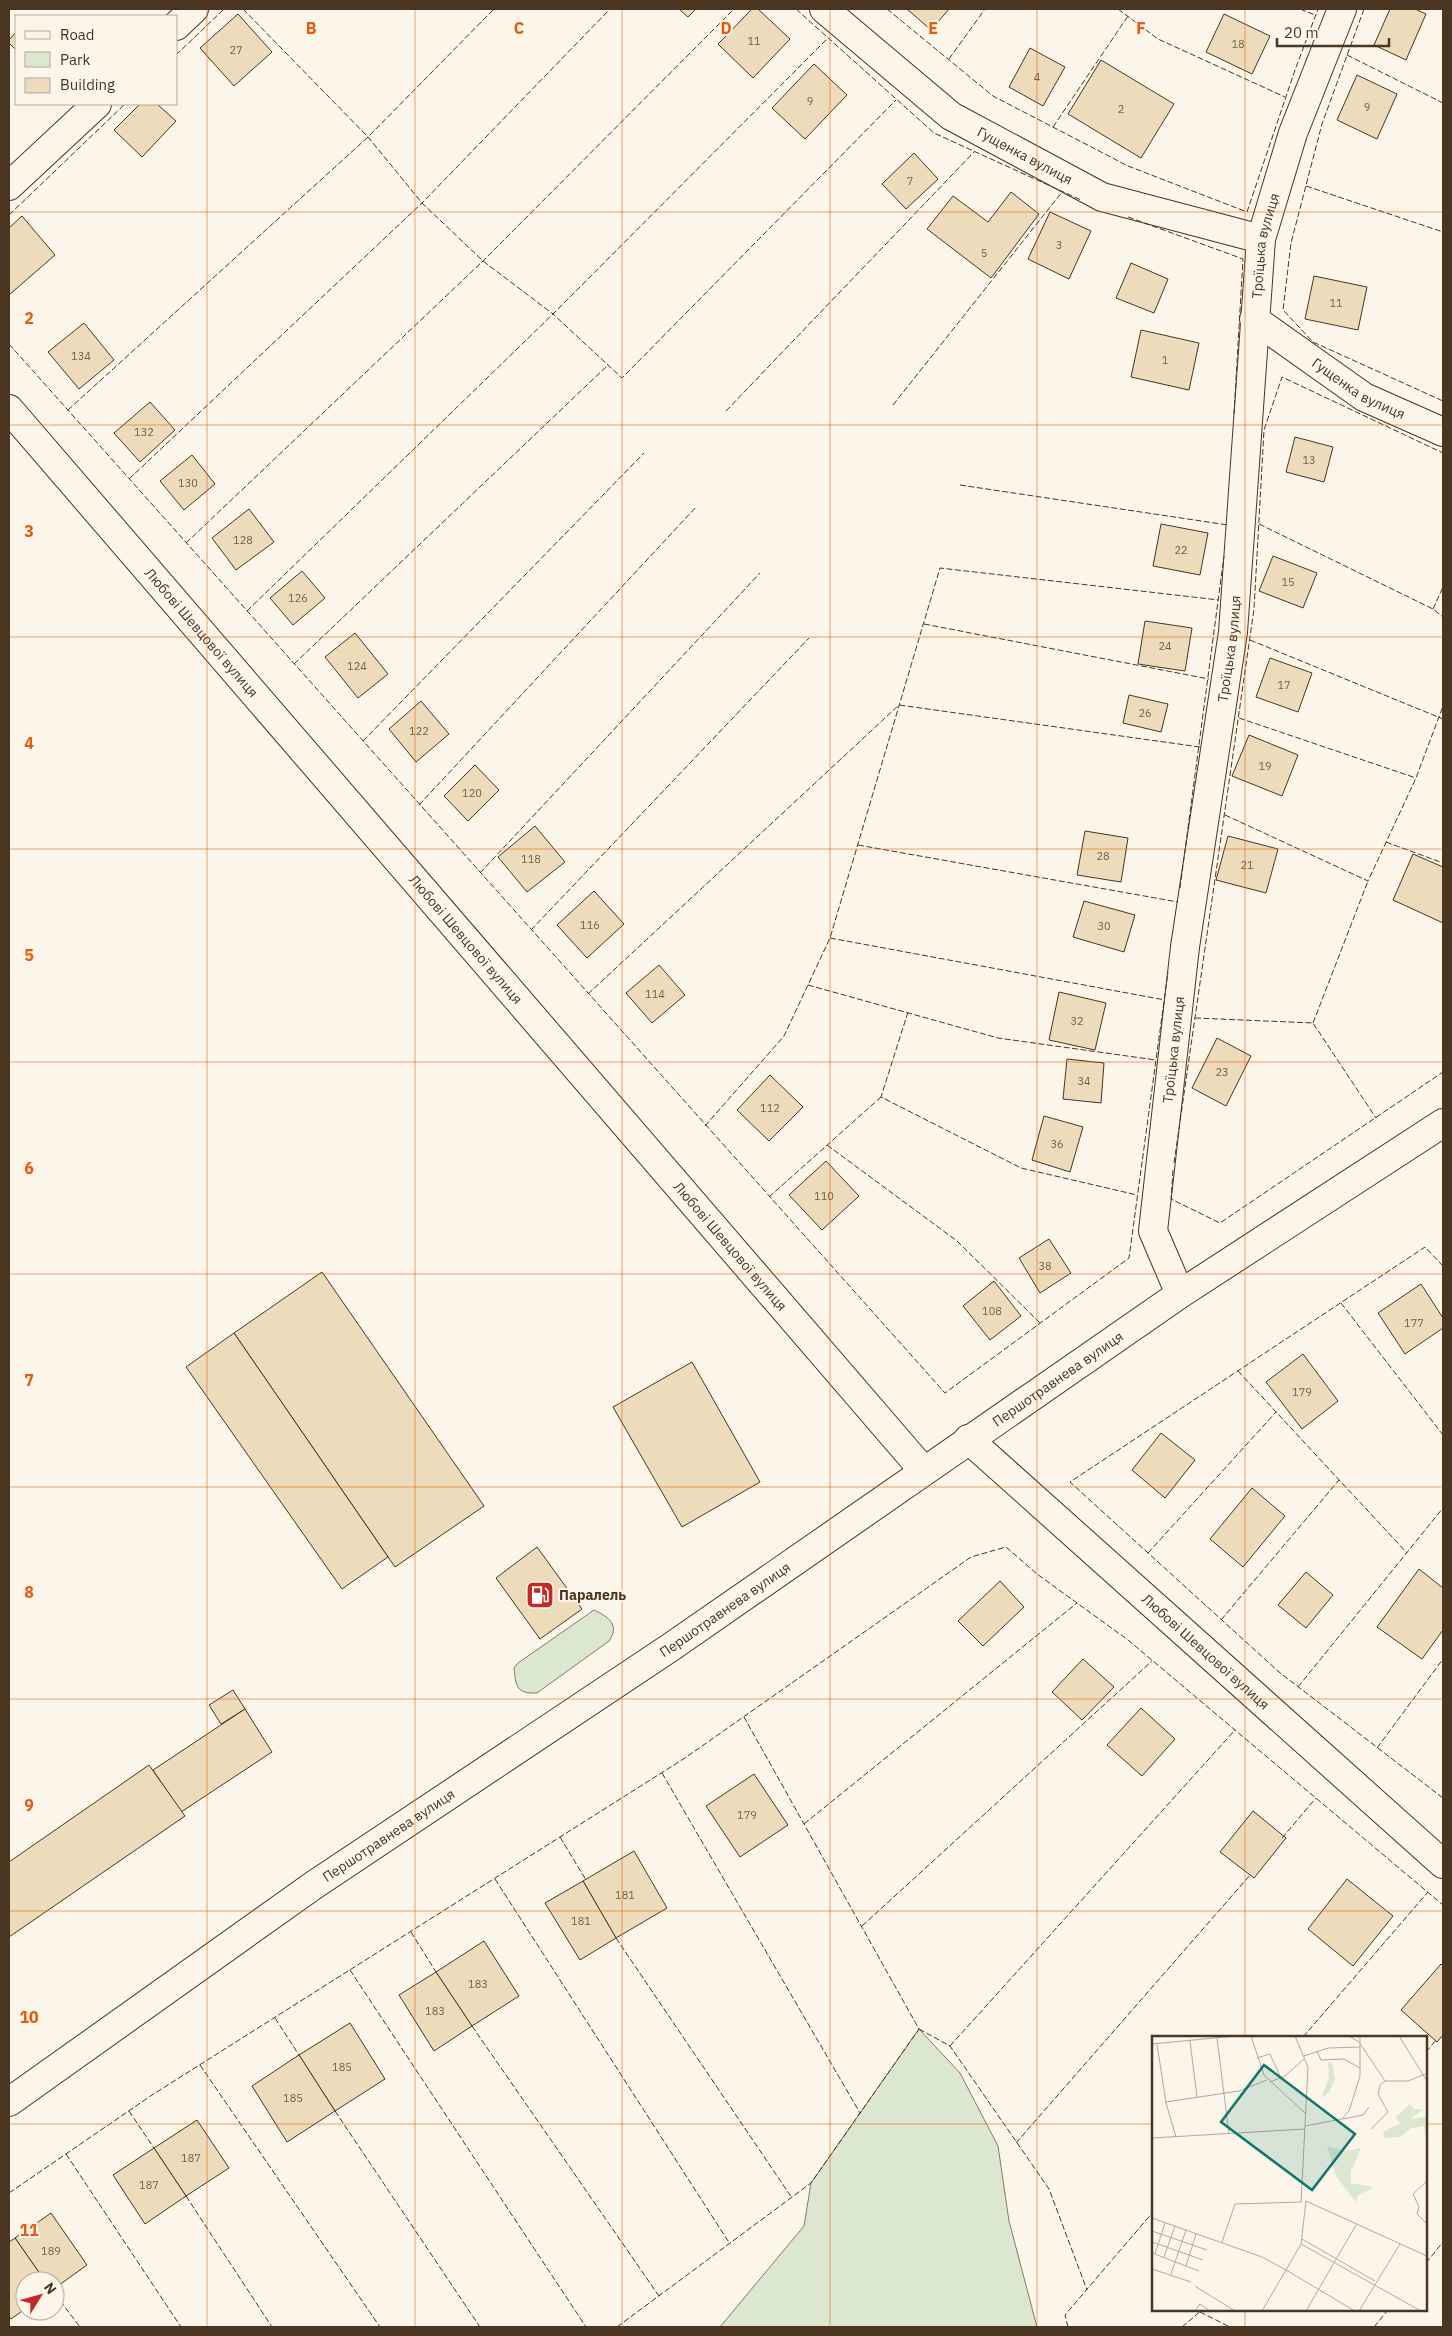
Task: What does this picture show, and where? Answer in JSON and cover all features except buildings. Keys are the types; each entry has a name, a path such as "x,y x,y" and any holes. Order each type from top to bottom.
{"street":[{"path":"178,24 194,9"},
{"name":"Гущенка вулиця","path":"824,9 951,116 1094,192 1102,196 1260,239"},
{"name":"Троїцька вулиця","path":"1180,1294 1153,1231 1185,947 1233,632 1260,239 1293,133 1342,9"},
{"path":"9,186 96,105"},
{"name":"Гущенка вулиця","path":"1254,319 1364,397 1443,432"},
{"name":"Любові Шевцової вулиця","path":"9,409 922,1470"},
{"name":"Першотравнева вулиця","path":"9,2102 314,1885 671,1647 968,1438 1180,1294 1443,1123"},
{"name":"Любові Шевцової вулиця","path":"968,1438 1443,1864"}],"green space":[{"path":"594,1610 608,1619 613,1626 609,1641 537,1693 525,1692 518,1688 514,1668 518,1663"},
{"path":"919,2029 960,2073 998,2146 1009,2221 1037,2327 720,2327 804,2226 811,2183"}],"fence":[{"path":"178,53 224,9"},
{"path":"243,9 368,137 422,203 483,261 553,314 622,378 896,100"},
{"path":"68,410 368,137 494,9"},
{"path":"129,479 422,203 610,9"},
{"path":"186,543 483,261 734,9"},
{"path":"796,9 934,133 1081,200"},
{"path":"887,9 993,96 1128,166 1247,212 1295,70 1318,9"},
{"path":"949,59 985,9"},
{"path":"1118,9 1158,39 1285,97"},
{"path":"1300,9 1315,15"},
{"path":"1364,9 1322,124 1291,243 1283,310 1313,342 1443,401"},
{"path":"1053,127 1128,16"},
{"path":"247,611 553,314 828,38"},
{"path":"1347,55 1443,103"},
{"path":"9,215 124,105"},
{"path":"726,411 974,152"},
{"path":"1306,186 1443,232"},
{"path":"893,405 1062,192"},
{"path":"1128,217 1243,259 1234,414"},
{"path":"9,344 945,1393 1129,1258 1168,972"},
{"path":"294,664 608,365"},
{"path":"1174,1163 1254,609 1264,430 1282,377 1443,453"},
{"path":"363,741 644,453"},
{"path":"960,485 1228,525"},
{"path":"419,805 697,506"},
{"path":"1259,524 1433,609 1443,617"},
{"path":"1180,888 1224,556"},
{"path":"705,1126 784,1036 830,938 940,568 1219,600"},
{"path":"480,873 760,573"},
{"path":"1433,609 1443,587"},
{"path":"924,624 1209,679"},
{"path":"531,930 809,638"},
{"path":"1250,640 1443,719"},
{"path":"588,994 899,705 1200,747"},
{"path":"1225,815 1368,881 1416,778 1443,706"},
{"path":"1239,718 1416,778"},
{"path":"1386,842 1443,863"},
{"path":"858,845 1178,902"},
{"path":"1313,1023 1368,881"},
{"path":"830,938 1165,1000"},
{"path":"808,985 998,1038 1156,1060"},
{"path":"908,1012 881,1097 1021,1168 1137,1195"},
{"path":"1195,1018 1313,1023 1376,1118"},
{"path":"1173,1170 1171,1199 1220,1223 1443,1072"},
{"path":"769,1197 881,1097"},
{"path":"827,1145 957,1241 1040,1323"},
{"path":"1443,1266 1425,1247 1070,1482 1279,1672 1443,1798"},
{"path":"1341,1303 1443,1435"},
{"path":"1238,1371 1407,1553"},
{"path":"1148,1553 1276,1412"},
{"path":"1221,1620 1339,1480"},
{"path":"1298,1687 1443,1508"},
{"path":"9,2193 152,2095 685,1758 971,1557 1006,1547 1037,1574 1128,1640 1443,1905"},
{"path":"804,1824 1077,1603"},
{"path":"1377,1748 1443,1659"},
{"path":"862,1926 1152,1661"},
{"path":"617,2327 811,2183 919,2029 744,1717"},
{"path":"950,2046 1235,1730"},
{"path":"662,1773 860,2113"},
{"path":"1282,1838 1316,1798"},
{"path":"560,1837 586,1880"},
{"path":"1016,2143 1251,1874"},
{"path":"495,1879 730,2244"},
{"path":"1304,2036 1428,1892"},
{"path":"411,1932 436,1972"},
{"path":"616,1938 792,2198"},
{"path":"350,1970 586,2327"},
{"path":"275,2018 299,2055"},
{"path":"472,2026 659,2296"},
{"path":"919,2029 950,2046 1049,2189 1087,2290"},
{"path":"1427,2051 1437,2039"},
{"path":"200,2065 380,2327"},
{"path":"129,2111 154,2148"},
{"path":"335,2111 480,2327"},
{"path":"66,2154 181,2327"},
{"path":"186,2196 272,2327"},
{"path":"1068,2327 1065,2315 1152,2213"},
{"path":"1427,2262 1443,2242"},
{"path":"65,2307 80,2327"},
{"path":"1182,2327 1201,2311"},
{"path":"1374,2327 1387,2311"},
{"path":"1200,2312 1230,2327"}],"place":[{"name":"Паралель","path":"540,1595"}]}
